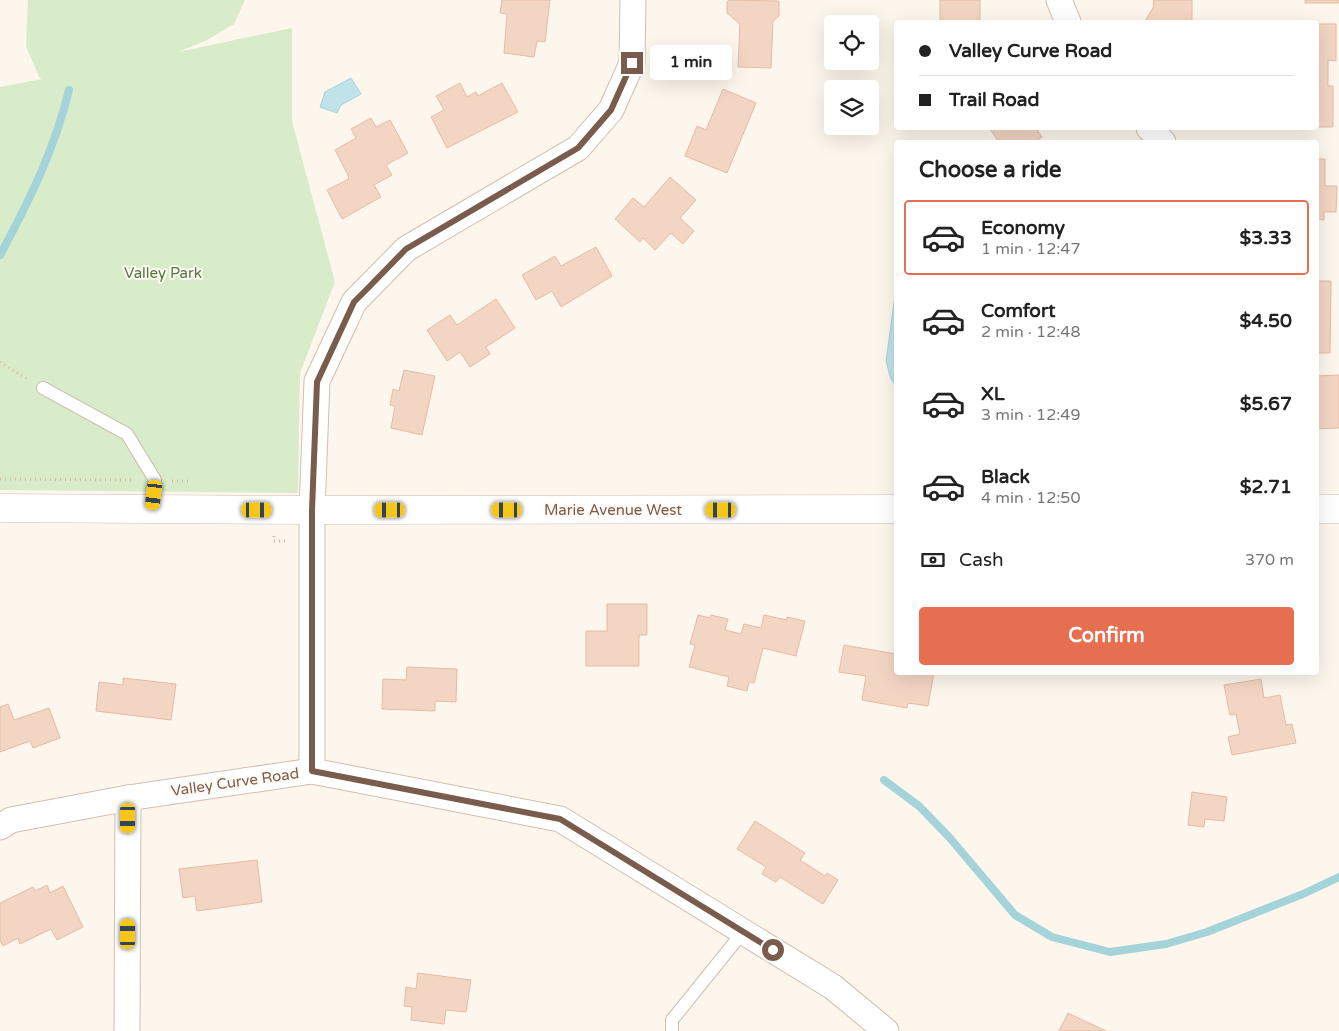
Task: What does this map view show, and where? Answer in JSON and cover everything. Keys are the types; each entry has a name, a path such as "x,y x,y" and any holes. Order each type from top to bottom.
{"street":[{"path":"312,771 312,510 317,382 354,302 406,249 578,148 611,110 632,63 633,0"},
{"path":"1059,0 1067,20"},
{"path":"1151,130 1161,140"},
{"name":"Marie Avenue West","path":"0,508 312,510 894,509"},
{"path":"1319,509 1339,510"},
{"name":"Valley Curve Road","path":"0,827 11,820 128,798 312,771 560,819 833,987 886,1031"},
{"path":"128,798 128,1031"}],"lane":[{"path":"43,388 127,434 156,480 152,509"},
{"path":"672,1031 672,1020 743,932"}],"path":[{"path":"0,362 43,388"}],"green space":[{"name":"Valley Park","path":"28,0 245,0 234,24 207,40 178,52 292,28 292,121 335,282 300,373 298,493 0,490 0,87 42,79 39,77 26,46"}],"water":[{"path":"351,78 361,94 341,105 337,113 320,107 325,92"},
{"path":"894,303 894,384 886,361"}],"building":[{"path":"502,0 550,0 545,42 537,41 534,57 504,53 507,14 500,13"},
{"path":"729,0 779,1 779,16 773,21 771,68 738,67 740,24 727,13 727,2"},
{"path":"940,0 980,0 980,20 940,20"},
{"path":"1154,0 1192,0 1192,20 1147,20 1146,19 1153,8"},
{"path":"1305,0 1339,0 1339,3 1305,3"},
{"path":"1319,24 1336,24 1336,61 1328,60 1328,86 1333,86 1333,127 1319,127"},
{"path":"460,83 467,97 476,92 478,96 502,83 518,112 447,148 431,117 444,110 436,96"},
{"path":"723,89 756,103 727,173 685,156 697,126 706,130"},
{"path":"371,118 376,127 390,120 408,153 386,165 392,175 374,185 381,197 342,219 327,190 349,179 335,150 356,138 351,129"},
{"path":"990,130 1037,130 1042,137 1037,140 998,140"},
{"path":"1319,159 1325,159 1325,186 1337,186 1336,212 1324,212 1324,220 1319,219"},
{"path":"670,177 696,200 680,218 694,231 683,244 671,233 655,250 643,238 640,242 615,219 633,198 644,207"},
{"path":"596,247 612,276 561,307 552,291 536,300 522,275 555,256 561,266"},
{"path":"1319,281 1331,281 1330,353 1319,353"},
{"path":"496,299 515,328 486,347 490,354 470,367 460,352 447,361 427,330 450,315 457,325"},
{"path":"404,370 435,376 422,435 391,428 395,406 390,405 393,389 399,391"},
{"path":"1339,375 1339,428 1319,429 1319,376"},
{"path":"607,604 647,604 647,635 639,635 639,666 586,666 586,631 607,631"},
{"path":"698,615 710,618 711,615 728,619 725,630 741,634 744,624 761,628 764,615 787,620 787,617 805,621 796,656 763,648 754,683 749,682 747,691 727,686 729,677 689,667 695,645 690,644"},
{"path":"844,645 894,654 894,675 933,675 928,706 908,703 907,708 862,700 866,676 839,672"},
{"path":"407,667 457,669 456,702 435,701 435,711 382,709 383,679 406,680"},
{"path":"123,678 176,684 171,720 96,711 99,682 123,685"},
{"path":"1261,679 1264,698 1280,695 1286,725 1292,724 1296,743 1232,755 1228,737 1240,734 1236,714 1230,715 1224,685"},
{"path":"8,704 14,720 49,708 60,738 33,748 30,741 0,752 0,707"},
{"path":"1192,792 1227,797 1224,821 1205,819 1204,827 1188,825"},
{"path":"755,821 805,853 800,860 825,876 827,873 838,880 823,904 780,877 776,882 762,874 766,867 737,849"},
{"path":"257,860 262,902 197,911 195,896 183,898 179,869"},
{"path":"47,885 50,893 63,886 83,927 57,940 51,929 20,944 18,938 3,946 0,940 0,903 33,887 35,891"},
{"path":"418,973 471,980 466,1012 446,1010 444,1024 411,1020 412,1007 404,1006 406,987 416,989"},
{"path":"1068,1013 1106,1031 1059,1031"}],"waterway":[{"path":"0,255 49,154 69,90"},
{"path":"884,780 919,806 949,837 1015,915 1052,937 1110,952 1166,944 1207,932 1303,894 1339,877"}],"route":[{"path":"632,63 611,110 578,148 406,249 354,302 317,382 312,510 312,771 560,819 773,950"}]}
